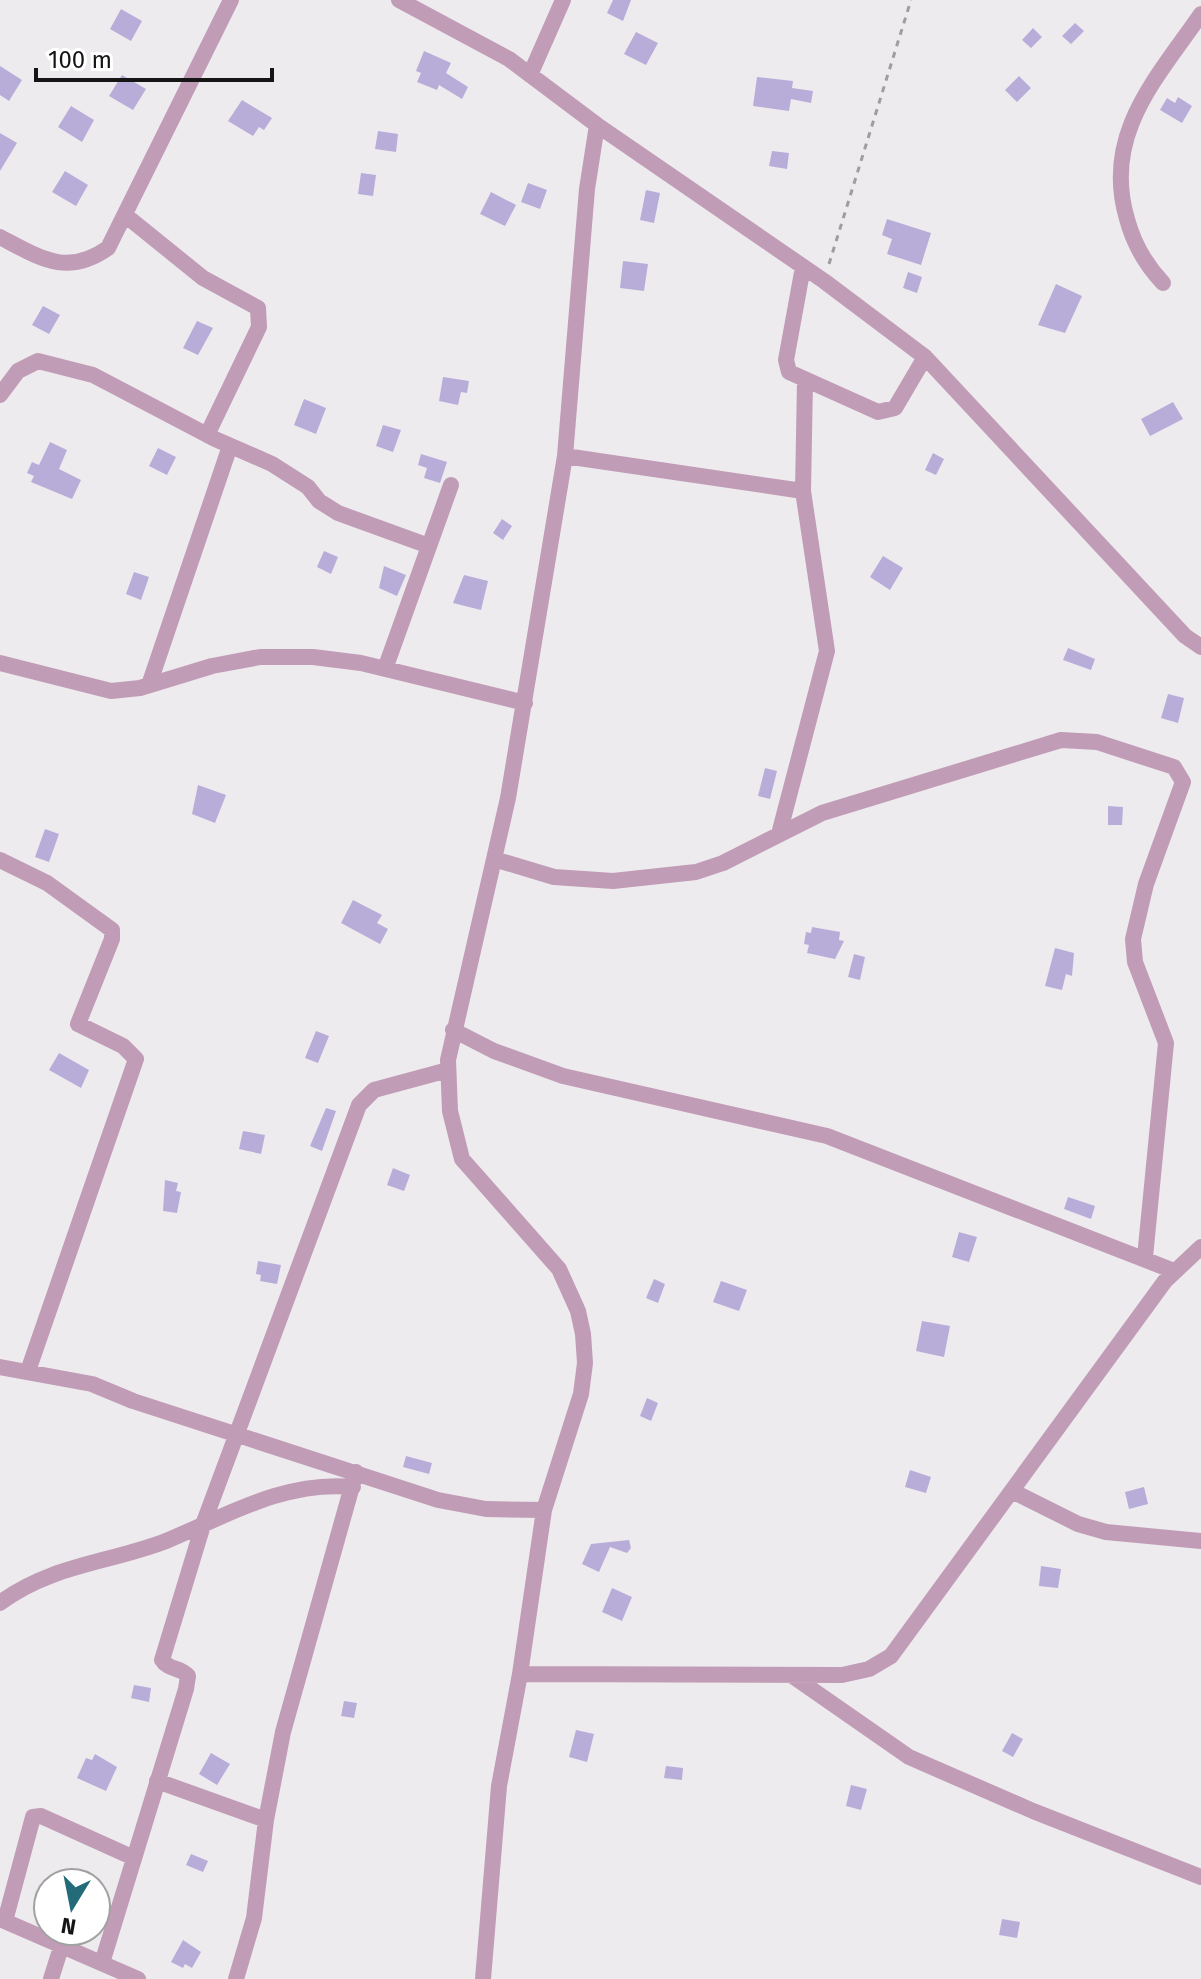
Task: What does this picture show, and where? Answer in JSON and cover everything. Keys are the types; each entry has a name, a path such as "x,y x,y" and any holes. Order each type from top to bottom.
{"street":[{"path":"0,237 37,257 76,264 108,248 231,0"},
{"path":"399,0 509,59 597,125 824,281 925,357 1185,636 1201,647"},
{"path":"530,75 563,0"},
{"path":"1163,283 1148,266 1130,230 1118,179 1121,154 1136,111 1201,14"},
{"path":"483,1979 499,1786 520,1674 544,1510 581,1394 585,1363 583,1334 569,1288 553,1259 462,1159 450,1111 448,1070 453,1030 494,859 525,703 565,456 587,189 597,125"},
{"path":"125,215 203,278 258,308 259,327 207,435"},
{"path":"803,267 786,363 789,372 878,412 888,412 895,408 925,357"},
{"path":"0,395 18,371 38,361 93,375 207,435 272,464 308,487 319,501 338,513 429,546"},
{"path":"779,834 827,651 803,491 805,381"},
{"path":"149,685 230,446"},
{"path":"565,456 803,491"},
{"path":"385,669 451,485"},
{"path":"0,663 111,691 149,685 212,666 260,657 313,657 385,669 525,703"},
{"path":"494,859 554,877 613,881 696,872 723,863 822,813 1061,740 1097,742 1174,767 1181,774 1183,782 1146,884 1133,939 1135,962 1166,1043 1145,1257"},
{"path":"0,860 47,883 112,930 112,939 78,1024 123,1046 136,1059 28,1371"},
{"path":"453,1030 508,1057 563,1076 827,1136 1145,1257 1174,1271"},
{"path":"102,1963 188,1676 162,1660 204,1522 359,1105 374,1090 448,1070"},
{"path":"520,1674 794,1677 855,1673 891,1656 1174,1271 1201,1247"},
{"path":"0,1367 92,1384 354,1479 463,1507 544,1510"},
{"path":"0,1603 22,1586 50,1573 165,1541 204,1522 302,1488 354,1479"},
{"path":"236,1979 254,1918 266,1820 295,1686 354,1479"},
{"path":"1012,1491 1078,1524 1106,1532 1201,1541"},
{"path":"794,1677 909,1757 1033,1811 1201,1877"},
{"path":"157,1781 266,1820"},
{"path":"32,1932 3,1920 33,1817 41,1816 134,1858"},
{"path":"51,1979 61,1947"},
{"path":"68,1947 138,1979"}],"path":[{"path":"824,281 911,0"}],"building":[{"path":"613,0 631,0 623,21 607,13"},
{"path":"121,9 142,21 131,41 110,29"},
{"path":"1075,23 1084,31 1071,44 1062,36"},
{"path":"1033,28 1042,37 1031,48 1022,40"},
{"path":"636,32 658,43 646,65 624,54"},
{"path":"424,51 451,63 446,73 468,87 462,99 439,85 437,90 417,82 421,73 416,71"},
{"path":"0,66 22,80 9,101 0,95"},
{"path":"122,75 146,89 133,110 109,96"},
{"path":"1019,76 1031,88 1017,102 1005,90"},
{"path":"757,77 793,81 792,88 813,91 811,103 791,99 789,111 753,106"},
{"path":"1178,97 1192,106 1182,123 1160,110 1167,98 1175,103"},
{"path":"242,100 272,118 264,130 259,127 253,136 228,121"},
{"path":"71,106 94,120 82,142 58,127"},
{"path":"378,131 398,134 396,152 375,149"},
{"path":"0,133 17,143 0,171"},
{"path":"772,151 789,153 787,169 769,166"},
{"path":"65,171 88,185 76,206 52,192"},
{"path":"361,173 376,175 373,196 358,194"},
{"path":"528,183 547,190 540,209 521,202"},
{"path":"646,190 660,193 654,223 640,220"},
{"path":"491,192 516,205 505,226 480,214"},
{"path":"887,219 931,233 921,265 887,254 892,239 882,235"},
{"path":"623,261 648,264 644,291 620,288"},
{"path":"908,272 922,277 917,293 903,288"},
{"path":"1056,284 1082,296 1065,333 1038,325"},
{"path":"43,306 60,315 49,334 32,325"},
{"path":"197,321 213,328 198,355 183,348"},
{"path":"443,377 469,381 467,393 461,392 458,405 439,401"},
{"path":"304,399 326,408 316,434 294,425"},
{"path":"1173,402 1183,419 1150,436 1141,419"},
{"path":"383,425 401,430 393,452 376,446"},
{"path":"50,442 67,450 59,469 81,480 72,499 31,482 34,476 27,473 32,462 39,465"},
{"path":"158,448 176,457 167,475 149,466"},
{"path":"933,453 944,459 936,475 925,470"},
{"path":"421,454 447,462 440,483 424,478 427,468 418,465"},
{"path":"502,519 512,526 503,540 493,533"},
{"path":"324,551 338,557 331,574 317,567"},
{"path":"883,556 903,568 890,590 870,577"},
{"path":"384,566 406,575 397,596 379,588"},
{"path":"134,572 149,577 141,600 126,594"},
{"path":"464,575 488,581 481,610 453,603"},
{"path":"1068,648 1095,659 1091,670 1063,660"},
{"path":"1168,694 1184,698 1178,723 1161,718"},
{"path":"765,768 777,771 770,799 758,796"},
{"path":"198,785 226,795 215,823 192,814"},
{"path":"1108,806 1123,807 1122,825 1108,825"},
{"path":"45,829 59,834 49,862 35,857"},
{"path":"353,900 382,915 377,923 388,929 380,944 341,923"},
{"path":"812,927 840,932 839,940 844,941 835,959 807,953 809,945 804,944 806,932 811,933"},
{"path":"1055,948 1074,953 1072,976 1066,974 1062,990 1045,986"},
{"path":"854,954 865,957 860,980 848,977"},
{"path":"316,1031 329,1036 318,1063 305,1058"},
{"path":"59,1053 89,1070 81,1088 49,1070"},
{"path":"326,1108 336,1111 322,1151 310,1146"},
{"path":"243,1131 265,1135 261,1154 239,1149"},
{"path":"393,1168 410,1175 404,1191 387,1185"},
{"path":"165,1180 178,1183 176,1191 181,1192 177,1213 163,1211"},
{"path":"1068,1197 1095,1206 1091,1219 1064,1209"},
{"path":"959,1232 977,1237 969,1262 952,1257"},
{"path":"258,1261 281,1265 277,1284 260,1281 261,1275 256,1274"},
{"path":"654,1279 665,1284 658,1303 646,1298"},
{"path":"721,1281 747,1290 739,1311 713,1302"},
{"path":"922,1321 950,1326 944,1357 916,1351"},
{"path":"647,1398 658,1403 651,1421 640,1416"},
{"path":"406,1456 432,1463 429,1474 403,1467"},
{"path":"910,1470 931,1477 926,1493 905,1487"},
{"path":"1144,1487 1148,1504 1129,1509 1125,1492"},
{"path":"629,1540 631,1548 627,1553 610,1547 599,1572 582,1564 591,1544"},
{"path":"1041,1566 1061,1569 1058,1588 1039,1586"},
{"path":"612,1588 632,1597 622,1621 602,1612"},
{"path":"134,1685 151,1688 149,1702 131,1698"},
{"path":"344,1701 357,1703 354,1718 341,1716"},
{"path":"576,1730 594,1734 587,1762 569,1757"},
{"path":"1012,1733 1023,1739 1013,1757 1002,1751"},
{"path":"211,1753 230,1764 217,1785 199,1774"},
{"path":"95,1754 117,1767 106,1791 77,1778 86,1758 92,1760"},
{"path":"666,1766 683,1768 682,1780 664,1778"},
{"path":"851,1785 867,1789 861,1810 846,1806"},
{"path":"191,1854 208,1861 203,1872 186,1865"},
{"path":"1002,1919 1020,1922 1017,1938 999,1935"},
{"path":"183,1940 201,1952 192,1968 185,1964 183,1968 171,1962"}]}
